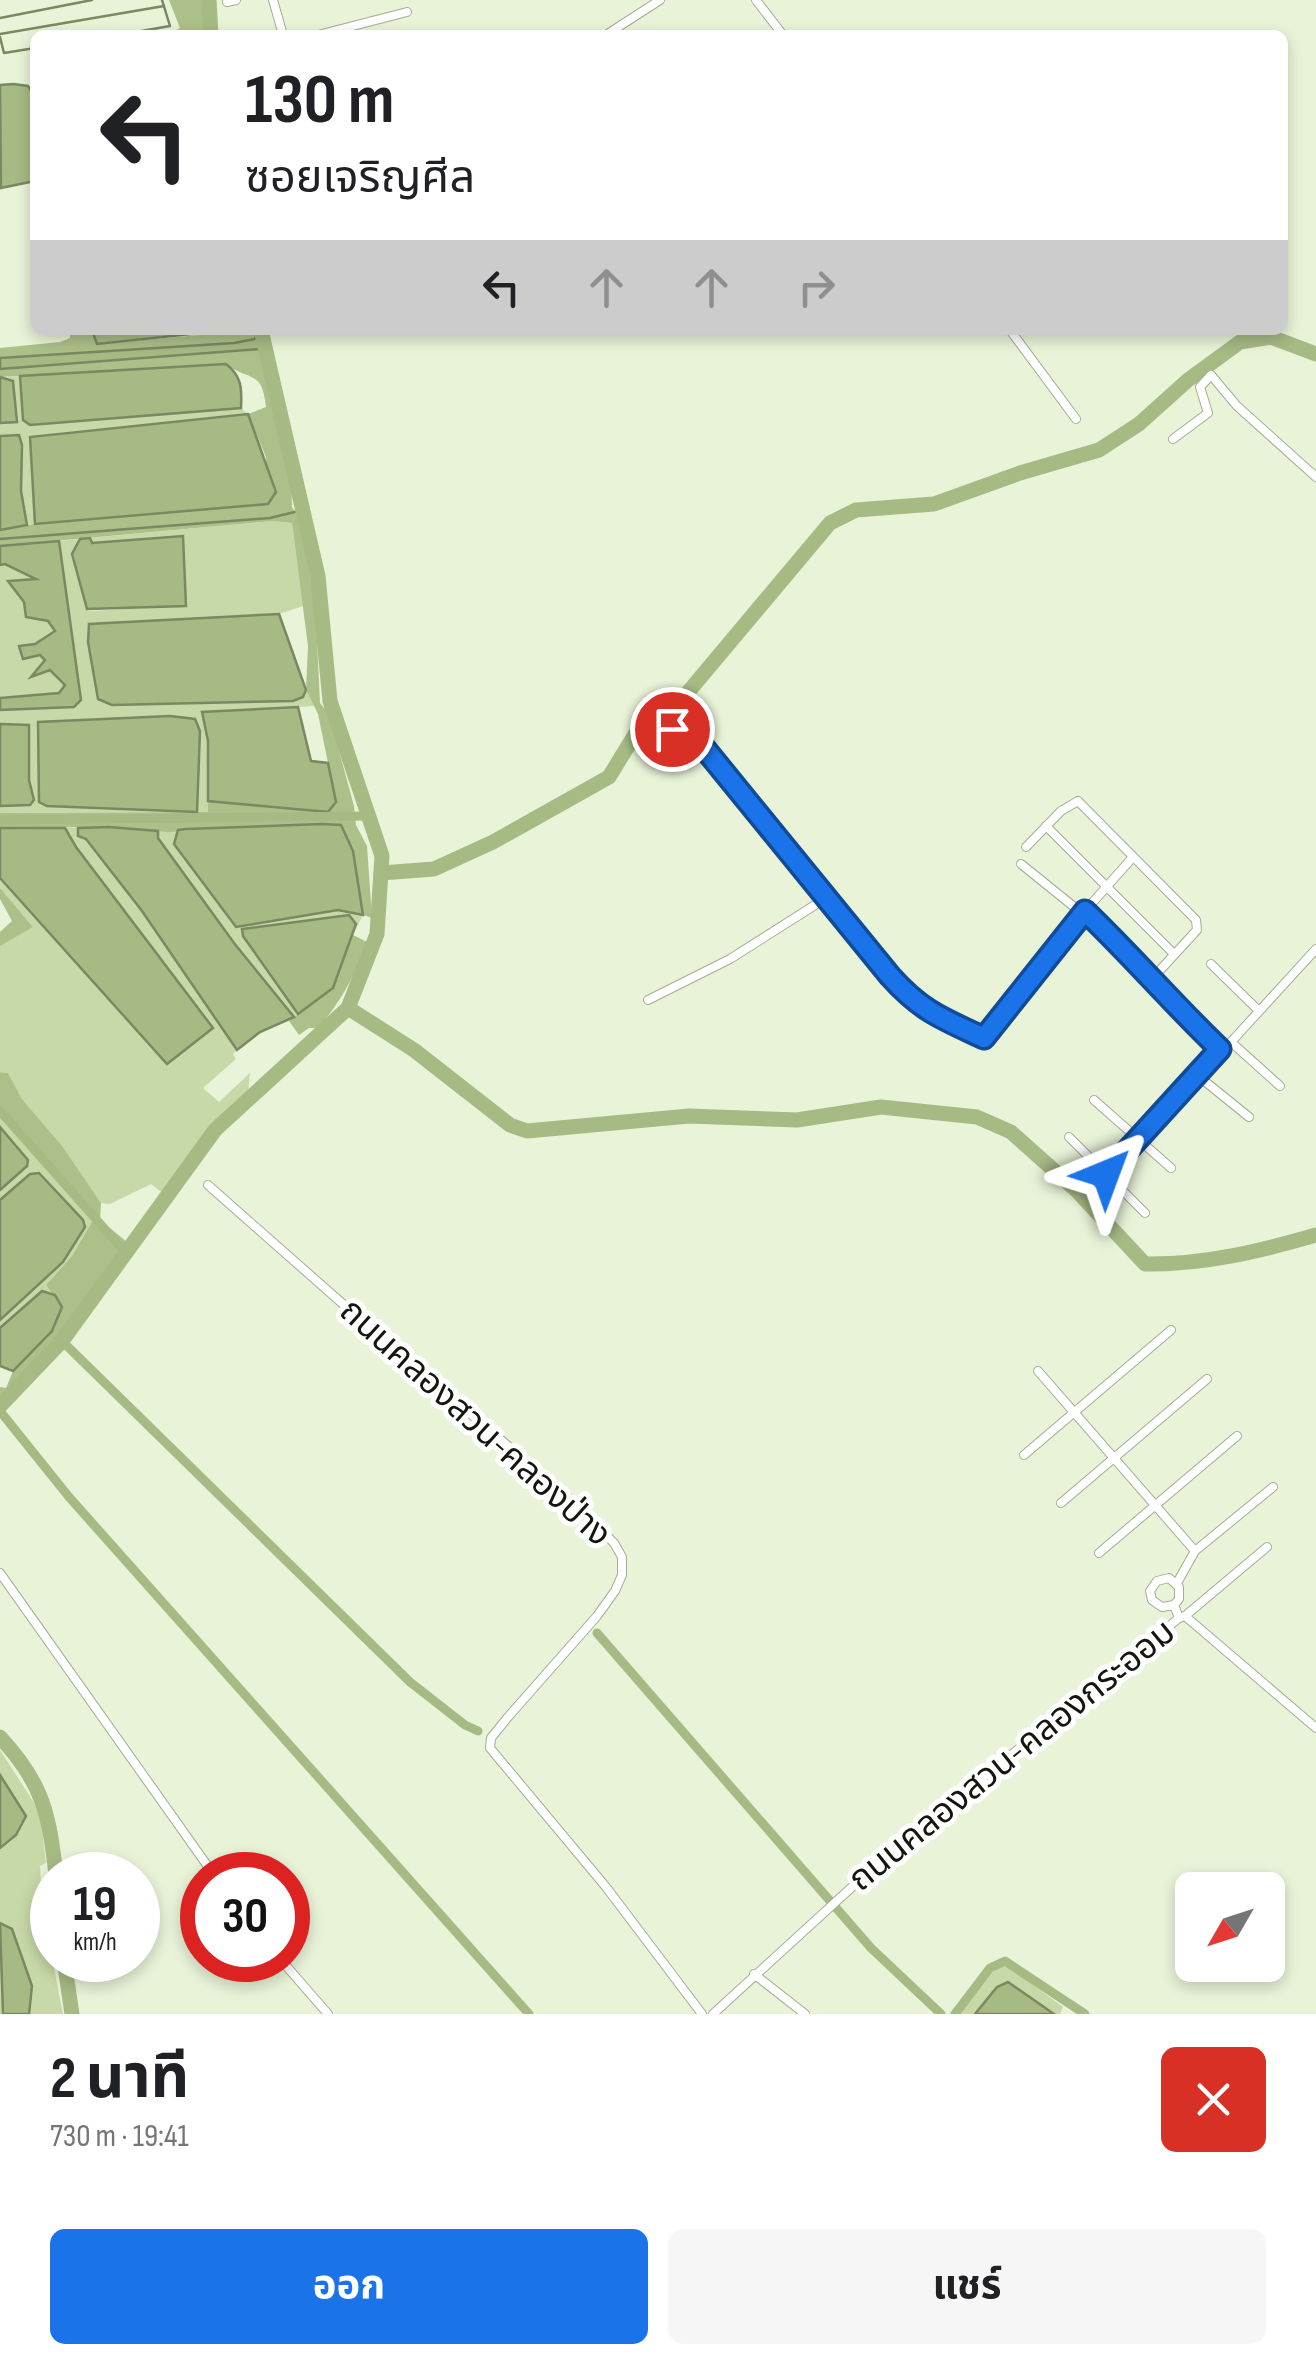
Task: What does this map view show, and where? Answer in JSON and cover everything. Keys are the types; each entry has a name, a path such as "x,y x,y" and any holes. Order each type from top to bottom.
{"street":[{"path":"274,0 282,30"},
{"path":"614,30 660,0"},
{"path":"756,0 778,30"},
{"path":"337,30 407,12"},
{"path":"1014,335 1076,419"},
{"path":"1173,439 1208,414 1200,387 1212,375 1258,427 1316,477"},
{"path":"672,729 696,738 913,1001 984,1038 1134,856"},
{"path":"1026,847 1078,800 1198,922 1196,930 1151,980"},
{"path":"1046,826 1174,954"},
{"path":"1020,864 1084,912 1220,1049"},
{"path":"648,1000 730,959 826,898"},
{"path":"1106,1174 1316,949"},
{"path":"1211,964 1259,1011"},
{"path":"1231,1042 1280,1086"},
{"path":"1198,1075 1248,1117"},
{"path":"1094,1100 1170,1168"},
{"path":"1069,1138 1146,1213"},
{"name":"ถนนคลองสวน-คลองป่าง","path":"208,1185 532,1465 614,1543 623,1566 615,1591 491,1738 490,1748 606,1888 702,2014"},
{"path":"1024,1455 1170,1330"},
{"path":"1038,1371 1195,1551"},
{"path":"1061,1503 1207,1379"},
{"path":"1099,1553 1237,1436"},
{"path":"1177,1583 1195,1551 1273,1487"},
{"path":"1174,1605 1182,1617 1267,1547"},
{"path":"0,1572 198,1852"},
{"path":"1169,1578 1177,1583 1180,1594 1174,1605 1156,1605 1150,1591 1159,1579 1169,1578"},
{"name":"ถนนคลองสวน-คลองกระออม","path":"713,2014 836,1900 1182,1617 1316,1728"},
{"path":"754,1974 805,2014"},
{"path":"300,1982 328,2014"}],"shaded area":[{"path":"169,0 203,0 204,30 176,30 180,28"},
{"path":"0,85 30,89 30,182 1,188"},
{"path":"94,335 98,344 200,335 256,335 255,339 234,343 0,358 0,348"},
{"path":"94,335 182,335 97,344"},
{"path":"258,335 264,353 260,349 0,369 0,358 255,339"},
{"path":"260,349 315,599 320,703 329,714 356,825 367,846 372,918 363,915 353,851 341,825 169,832 109,827 0,828 0,813 208,812 208,801 328,812 336,802 318,714 306,690 308,646 292,523 272,521 0,546 0,530 35,524 268,504 266,457 248,414 266,407 264,395 258,381 226,364 0,377 0,369"},
{"path":"226,364 240,383 241,408 30,425 23,420 20,376"},
{"path":"20,376 23,420 30,425 241,408 248,414 30,437 35,524 27,525 21,491 22,445 18,435 0,436 0,423 16,422 13,381 7,377"},
{"path":"0,377 13,381 17,422 0,423"},
{"path":"248,414 276,492 268,504 35,524 30,437"},
{"path":"19,435 27,525 0,530 0,436"},
{"path":"272,521 292,523 303,606 279,614 89,624 88,642 98,698 303,697 306,690 314,706 203,713 208,741 209,812 197,812 200,731 195,719 170,716 38,722 39,802 47,806 181,812 0,813 0,806 30,805 34,799 29,780 29,726 0,724 0,708 81,700 59,541 80,539 72,554 88,611 185,606 182,536 91,543 90,538"},
{"path":"183,536 186,606 87,609 72,554 80,539 90,538 92,543"},
{"path":"59,541 81,700 74,707 0,710 0,698 59,693 65,685 50,670 31,677 45,660 40,655 23,659 19,646 35,644 55,631 48,621 26,617 24,602 8,581 36,579 0,565 0,546"},
{"path":"0,565 38,580 9,582 55,631 35,644 20,646 46,661 33,675 50,669 65,685 60,693 0,698"},
{"path":"279,614 306,690 303,697 293,701 112,705 98,699 88,642 89,624"},
{"path":"298,707 311,761 328,763 336,802 328,812 208,801 208,741 202,712"},
{"path":"170,716 195,719 200,731 197,812 47,806 39,802 38,722"},
{"path":"0,724 29,725 29,780 34,800 30,805 0,806"},
{"path":"341,825 353,851 363,915 338,910 236,927 174,844 178,830"},
{"path":"0,828 65,828 213,1028 167,1064 0,878"},
{"path":"65,828 78,828 78,836 86,839 142,911 237,1050 233,1054 236,1059 203,1088 219,1102 250,1073 248,1093 222,1117 164,1194 151,1184 110,1204 101,1203 63,1147 22,1099 8,1073 0,1072 0,945 33,927 0,888 0,878 166,1063 213,1027"},
{"path":"78,828 158,831 158,838 234,943 294,1017 260,1032 237,1050 142,911 86,839 78,836"},
{"path":"178,830 174,844 236,927 338,910 363,915 353,935 355,924 243,936 298,1014 294,1017 234,943 158,838 158,831"},
{"path":"0,888 33,927 0,946 0,932 12,921 0,899"},
{"path":"349,915 356,924 333,988 298,1014 243,936 242,929"},
{"path":"353,935 367,942 347,988 318,1028 309,1028 299,1035 289,1021 333,988"},
{"path":"0,1072 8,1073 22,1099 63,1147 101,1203 100,1220 127,1242 76,1317 0,1400 0,1387 6,1388 13,1371 52,1331 62,1306 46,1285 72,1256 93,1220 0,1117"},
{"path":"0,1117 93,1220 72,1256 46,1285 55,1295 42,1291 0,1328 0,1320 63,1262 85,1226 39,1173 30,1174 0,1200 0,1190 27,1166 28,1160 0,1127"},
{"path":"0,1127 28,1160 27,1166 0,1190"},
{"path":"39,1173 83,1220 85,1227 63,1262 0,1320 0,1200 30,1174"},
{"path":"42,1291 55,1295 62,1307 52,1331 13,1371 0,1366 0,1328"},
{"path":"0,1750 40,1812 45,1852 30,1852 30,1982 57,1982 63,2014 0,2014"},
{"path":"0,1775 26,1816 16,1835 0,1848"},
{"path":"0,1923 12,1929 32,1986 29,2014 3,2014"},
{"path":"1008,1966 1063,2007 1060,2014 1054,2014 1008,1982 996,1987 975,2014 960,2014 997,1967"},
{"path":"1008,1982 1054,2014 975,2014 997,1987"}],"waterway":[{"path":"0,18 92,0"},
{"path":"147,30 170,26 162,0"},
{"path":"209,0 211,30"},
{"path":"0,34 164,6"},
{"path":"0,37 4,53 30,49"},
{"path":"0,1406 62,1341 215,1130 348,1008 377,934 382,856 330,701 318,576 262,335"},
{"path":"381,873 434,869 493,842 609,777 639,728 679,703 830,523 856,510 934,504 1099,450 1139,424 1188,380 1240,342 1271,337 1316,354"},
{"path":"0,539 270,518 303,510"},
{"path":"0,820 368,816"},
{"path":"348,1008 414,1050 510,1125 527,1131 689,1116 797,1120 881,1107 977,1117 1011,1132 1076,1190 1145,1264 1232,1256 1316,1235"},
{"path":"0,1111 126,1253"},
{"path":"62,1341 410,1682 478,1731"},
{"path":"0,1411 69,1497 529,2014"},
{"path":"597,1633 871,1948 941,2014"},
{"path":"0,1737 26,1769 42,1800 53,1852"},
{"path":"955,2014 990,1968 1005,1961 1085,2014"},
{"path":"67,1982 72,2014"}],"route":[{"path":"672,729 696,738 890,976 913,1001 935,1015 984,1038 1085,911 1121,946 1163,995 1220,1049 1106,1174"}]}
